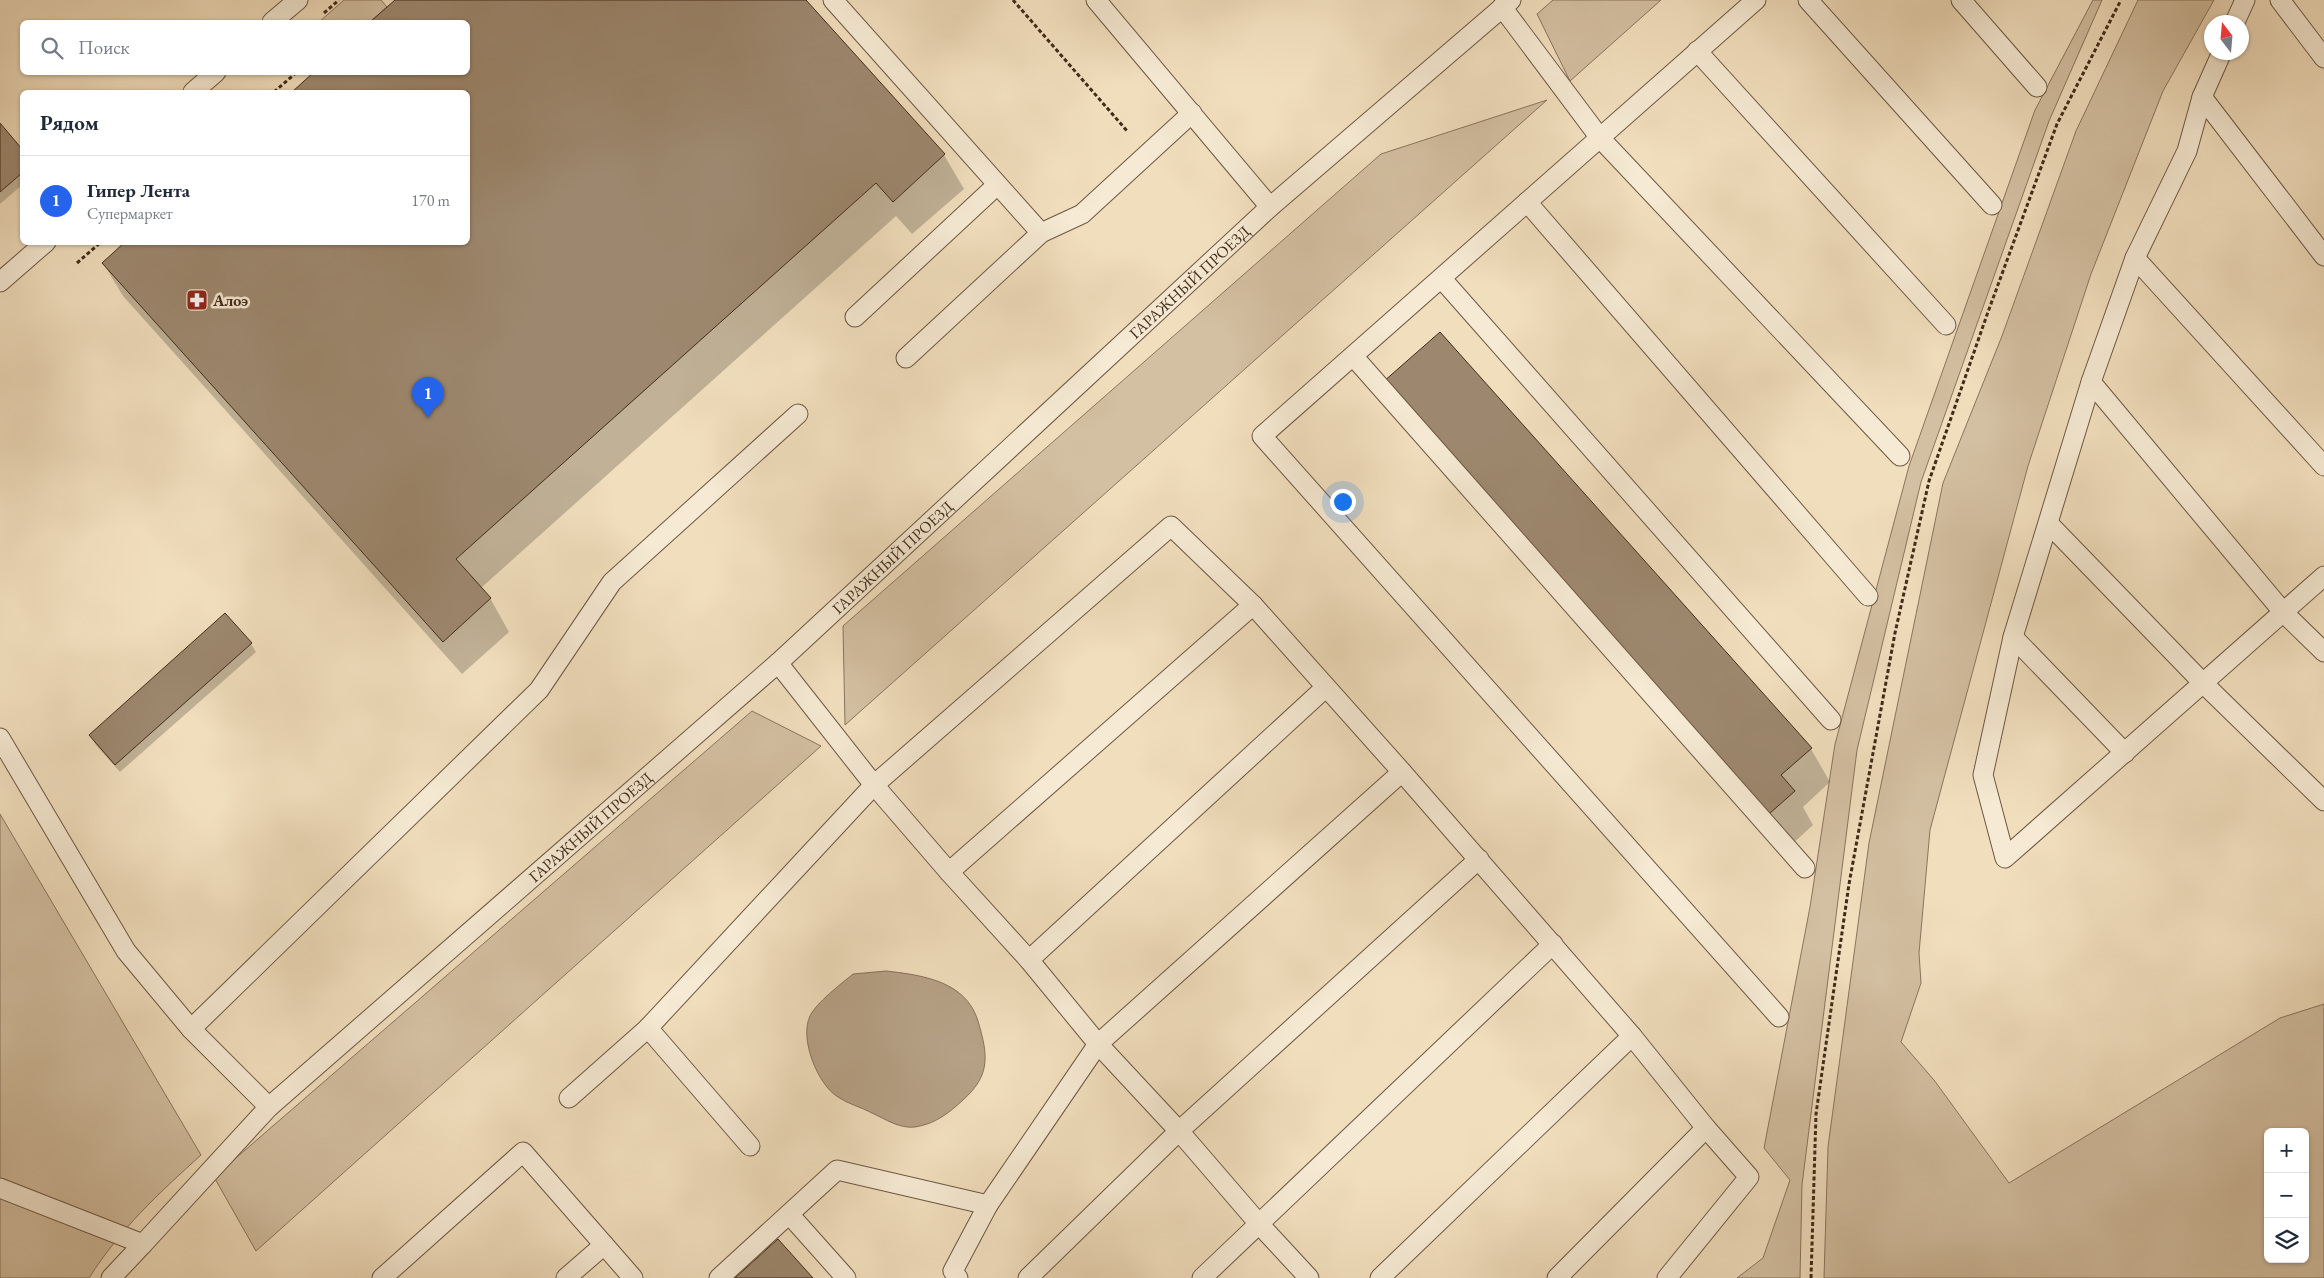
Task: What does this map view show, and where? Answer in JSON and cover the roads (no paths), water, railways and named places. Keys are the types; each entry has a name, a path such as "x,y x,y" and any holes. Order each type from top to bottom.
{"lane":[{"path":"274,20 298,0"},
{"path":"833,0 1041,233"},
{"path":"1756,0 1262,436 1779,1017"},
{"path":"1808,0 1992,206"},
{"path":"1961,0 2037,87"},
{"path":"2238,15 2244,0"},
{"path":"2280,0 2324,58"},
{"path":"1102,2 1270,207"},
{"path":"1507,4 1600,138 1900,456"},
{"name":"ГАРАЖНЫЙ ПРОЕЗД","path":"111,1278 269,1107 778,663 1270,207 1507,4"},
{"path":"1697,51 1946,325"},
{"path":"2218,60 2202,97 2187,151 2136,258 2091,382 2013,637 1983,775 2005,858 2324,576"},
{"path":"195,90 213,75"},
{"path":"2202,97 2324,256"},
{"path":"906,358 1041,233 1082,214 1149,155 1192,113"},
{"path":"855,317 998,185"},
{"path":"1527,202 1868,596"},
{"path":"0,282 43,245"},
{"path":"2136,258 2324,466"},
{"path":"1442,278 1831,720"},
{"path":"1353,356 1805,868"},
{"path":"2091,382 2284,613 2324,652"},
{"path":"191,1029 539,690 612,582 798,414"},
{"path":"2049,524 2204,684 2324,801"},
{"path":"569,1098 648,1028 874,785 1171,526 1253,605 1325,688 1402,772 1632,1036 1706,1128 1749,1177 1667,1278"},
{"path":"949,872 1253,605"},
{"path":"2013,637 2125,753"},
{"path":"778,663 874,785 949,872 1029,960 1098,1044 1179,1130 1260,1225 1309,1278"},
{"path":"1029,960 1325,688"},
{"path":"0,738 126,952 191,1029 269,1107"},
{"path":"958,1278 953,1271 988,1205 1098,1044 1402,772"},
{"path":"1028,1278 1179,1130 1479,859"},
{"path":"1202,1278 1260,1225 1552,944"},
{"path":"648,1028 750,1146"},
{"path":"1380,1278 1632,1036"},
{"path":"1557,1278 1706,1128"},
{"path":"382,1278 524,1152 633,1278"},
{"path":"719,1278 837,1170 988,1205"},
{"path":"0,1188 143,1244"},
{"path":"789,1214 846,1278"},
{"path":"566,1278 604,1245"}],"place":[{"name":"Алоэ","path":"197,300"},
{"name":"Гипер Лента","path":"428,418"}]}
